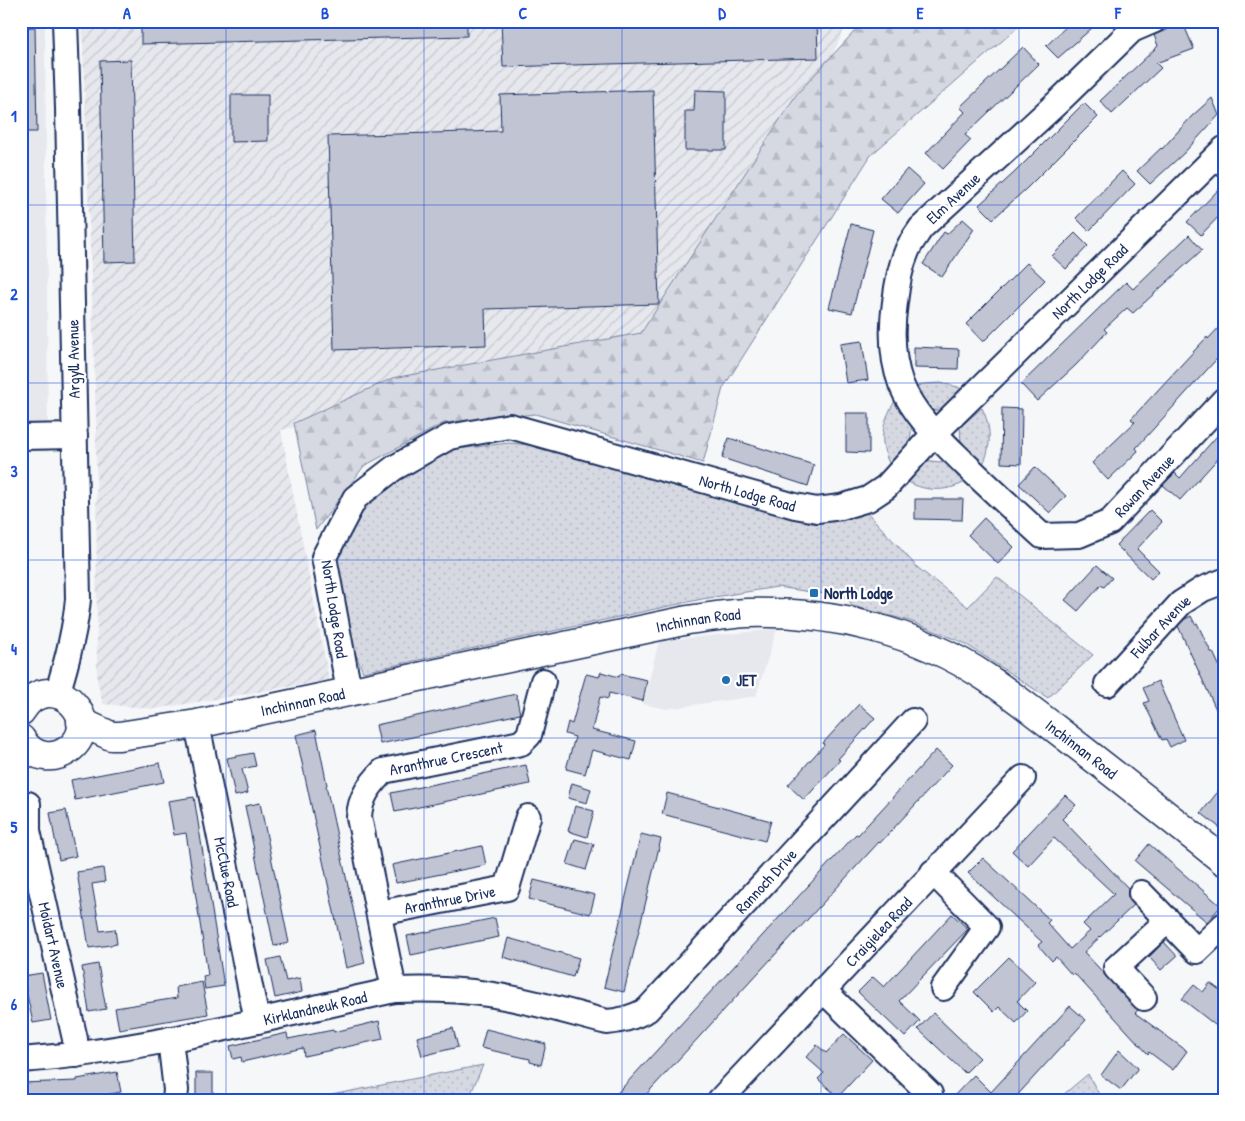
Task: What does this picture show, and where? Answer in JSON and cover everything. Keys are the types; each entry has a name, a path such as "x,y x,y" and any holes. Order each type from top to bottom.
{"main road":[{"name":"Inchinnan Road","path":"78,733 119,736 197,724 688,620 724,615 774,613 837,619 890,632 930,647 985,677 1090,755 1224,861"},
{"path":"21,711 37,695 47,693 57,694 71,701 76,707 78,733 68,751 60,755 50,756 41,755 25,748"}],"street":[{"name":"Argyll Avenue","path":"57,694 70,653 78,599 65,21"},
{"name":"Elm Avenue","path":"934,434 910,403 903,389 892,341 892,325 899,277 907,249 921,228 1058,102 1132,30 1153,21"},
{"name":"North Lodge Road","path":"349,691 324,556 355,498 394,468 449,437 510,426 795,506 818,510 841,507 868,498 886,487 934,434 1224,149"},
{"name":"Rowan Avenue","path":"934,434 999,498 1042,536 1079,535 1110,522 1224,400"},
{"path":"21,437 75,436"},
{"name":"Fulbar Avenue","path":"1107,684 1181,603 1203,589 1224,581"},
{"name":"Aranthrue Crescent","path":"394,990 380,913 359,817 360,806 368,788 383,771 521,743 529,735 542,681"},
{"name":"Rannoch Drive","path":"607,1022 622,1020 647,1010 913,721"},
{"name":"McClue Road","path":"197,724 257,1020"},
{"name":"Craigielea Road","path":"720,1100 932,872 1023,778"},
{"name":"Moidart Avenue","path":"28,804 25,831 76,1055"},
{"name":"Aranthrue Drive","path":"380,913 507,888 528,817"},
{"path":"932,872 987,927 943,988"},
{"path":"1141,893 1198,952 1224,925"},
{"path":"1144,998 1116,968 1168,920"},
{"name":"Kirklandneuk Road","path":"21,1060 76,1055 170,1039 394,990 420,989 487,994 512,998 607,1022"},
{"path":"823,990 930,1094"},
{"path":"170,1039 175,1100"}],"shaded area":[{"path":"21,21 45,21 48,452 21,451"},
{"path":"82,21 848,21 818,87 649,353 281,430 329,680 155,709 103,704 97,681 96,417"},
{"path":"777,629 756,696 666,709 643,704 659,641"}],"green space":[{"path":"864,21 1025,21 871,155 723,388 703,463 535,414 444,423 364,466 316,530 294,423 393,378 641,333 796,95"},
{"path":"941,383 958,387 966,392 946,412 938,410 929,411 916,387 923,384"},
{"path":"895,401 912,426 910,440 912,447 891,467 884,450 883,434 890,409"},
{"path":"982,408 989,429 988,450 983,464 961,443 960,427"},
{"path":"509,443 552,447 805,521 836,519 865,510 918,568 968,607 997,577 1093,655 1048,698 964,643 910,621 852,606 846,597 777,587 702,599 363,672 353,648 337,573 336,550 356,510 386,480 440,451"},
{"path":"948,459 967,481 951,488 927,489 903,479 923,460 940,462"},
{"path":"483,1065 468,1100 306,1100"},
{"path":"1088,1074 1102,1100 1057,1100"}],"building":[{"path":"141,21 467,21 467,36 141,44"},
{"path":"501,21 817,21 818,58 503,67"},
{"path":"1072,21 1100,21 1058,58 1046,46"},
{"path":"1183,23 1194,49 1156,63 1161,68 1112,114 1100,101 1158,46 1154,35"},
{"path":"35,27 37,132 21,132 21,28"},
{"path":"1023,47 1039,64 965,135 971,140 943,169 926,153 965,112 960,107"},
{"path":"131,60 135,261 104,262 100,61"},
{"path":"653,90 659,304 485,309 486,345 334,350 328,136 501,131 500,95"},
{"path":"695,90 726,91 726,150 685,150 685,111 694,111"},
{"path":"231,95 268,95 268,141 231,142"},
{"path":"1212,98 1219,115 1184,153 1150,184 1137,171 1162,149 1192,116"},
{"path":"1084,103 1098,117 993,219 979,205"},
{"path":"907,169 924,184 898,213 881,199"},
{"path":"1122,171 1135,184 1089,231 1076,218"},
{"path":"1224,184 1224,211 1201,235 1187,222"},
{"path":"963,219 974,229 942,277 923,264 944,232 947,234"},
{"path":"851,224 873,230 852,313 829,308"},
{"path":"1075,233 1088,246 1066,269 1052,256"},
{"path":"1189,235 1202,250 1133,313 1127,308 1104,329 1107,332 1076,365 1037,401 1021,384 1126,282 1133,289"},
{"path":"1027,263 1045,280 983,342 966,324"},
{"path":"1224,322 1224,351 1136,448 1138,451 1108,480 1092,463 1135,422 1131,419 1207,337 1208,339"},
{"path":"862,341 868,380 846,383 840,344"},
{"path":"914,347 959,349 958,369 914,368"},
{"path":"1002,408 1022,409 1021,464 1001,463"},
{"path":"846,413 869,413 869,453 846,452"},
{"path":"1224,428 1224,452 1180,500 1163,485 1175,473 1180,478"},
{"path":"729,438 814,465 808,486 722,458"},
{"path":"1035,467 1066,496 1050,513 1019,484"},
{"path":"915,499 963,499 962,520 915,519"},
{"path":"1150,510 1162,522 1137,549 1159,571 1151,579 1116,545"},
{"path":"984,518 1014,547 998,564 968,535"},
{"path":"1097,565 1112,578 1104,587 1101,585 1078,611 1065,600"},
{"path":"1191,616 1195,624 1197,623 1211,652 1213,652 1224,676 1224,727 1178,626"},
{"path":"601,672 619,677 620,674 647,680 643,701 609,693 608,699 600,697 592,730 636,741 631,760 592,750 585,774 566,769 575,737 565,734 568,722 572,724 586,674 599,677"},
{"path":"1158,681 1184,740 1170,747 1166,739 1162,740 1144,703 1149,701 1143,688"},
{"path":"516,694 520,714 380,744 376,725"},
{"path":"859,704 875,718 804,800 788,785"},
{"path":"316,730 326,786 365,963 346,968 296,735"},
{"path":"936,750 952,765 880,843 641,1100 611,1100 856,834 858,835"},
{"path":"253,753 256,766 242,769 248,793 235,796 227,758"},
{"path":"160,763 164,782 75,800 71,780"},
{"path":"526,765 530,784 395,812 391,793"},
{"path":"572,783 591,789 587,803 568,798"},
{"path":"1224,784 1224,831 1201,813"},
{"path":"667,793 771,821 765,841 662,814"},
{"path":"1065,795 1076,805 1062,819 1128,888 1128,897 1134,905 1084,952 1138,1010 1135,1013 1187,1051 1173,1070 1149,1052 1148,1054 1074,973 1072,975 1056,957 1052,961 1038,945 1042,942 968,873 983,858 1050,920 1047,923 1070,949 1090,931 1083,924 1114,894 1054,838 1028,866 1012,851"},
{"path":"194,797 224,986 205,989 203,976 208,975 186,833 174,835 168,801"},
{"path":"260,803 289,943 274,946 245,806"},
{"path":"575,806 594,811 587,837 568,831"},
{"path":"66,810 76,856 59,860 50,813"},
{"path":"641,834 661,839 624,992 604,987"},
{"path":"575,839 594,844 586,870 567,864"},
{"path":"1149,844 1221,906 1207,922 1135,861"},
{"path":"482,846 486,865 396,883 392,865"},
{"path":"103,868 105,882 92,884 100,931 115,929 117,944 89,948 77,872"},
{"path":"534,880 595,895 590,914 529,899"},
{"path":"952,914 968,929 899,1001 920,1021 905,1037 858,992 873,977 884,987"},
{"path":"495,918 499,937 411,955 407,936"},
{"path":"508,938 579,958 573,977 503,957"},
{"path":"1164,942 1177,956 1161,970 1149,957"},
{"path":"280,957 286,981 300,978 302,992 275,998 267,960"},
{"path":"1009,957 1035,982 1017,1001 1027,1011 1016,1023 999,1007 994,1012 974,992"},
{"path":"98,964 106,1009 89,1012 82,967"},
{"path":"42,973 51,1020 33,1023 23,976"},
{"path":"202,982 208,1014 119,1029 115,1008 177,998 176,987"},
{"path":"1210,983 1224,993 1224,1032 1182,999 1194,985 1203,992"},
{"path":"1070,1006 1086,1020 1013,1100 950,1100 974,1075 991,1092"},
{"path":"933,1013 980,1058 965,1073 918,1029"},
{"path":"379,1021 383,1039 304,1056 303,1048 242,1062 241,1057 233,1059 230,1046 287,1033 288,1039 333,1030 334,1032"},
{"path":"453,1028 458,1047 422,1056 417,1037"},
{"path":"486,1029 546,1044 541,1065 530,1062 530,1059 481,1048"},
{"path":"844,1034 872,1060 838,1097 818,1079 824,1073 806,1057 817,1045 826,1053"},
{"path":"1119,1050 1138,1068 1121,1090 1101,1075"},
{"path":"117,1072 121,1092 77,1100 21,1100 21,1083 77,1081 77,1079"},
{"path":"196,1073 213,1073 213,1100 196,1100"}],"place":[{"name":"North Lodge","path":"814,593"},
{"name":"JET","path":"726,680"}]}
